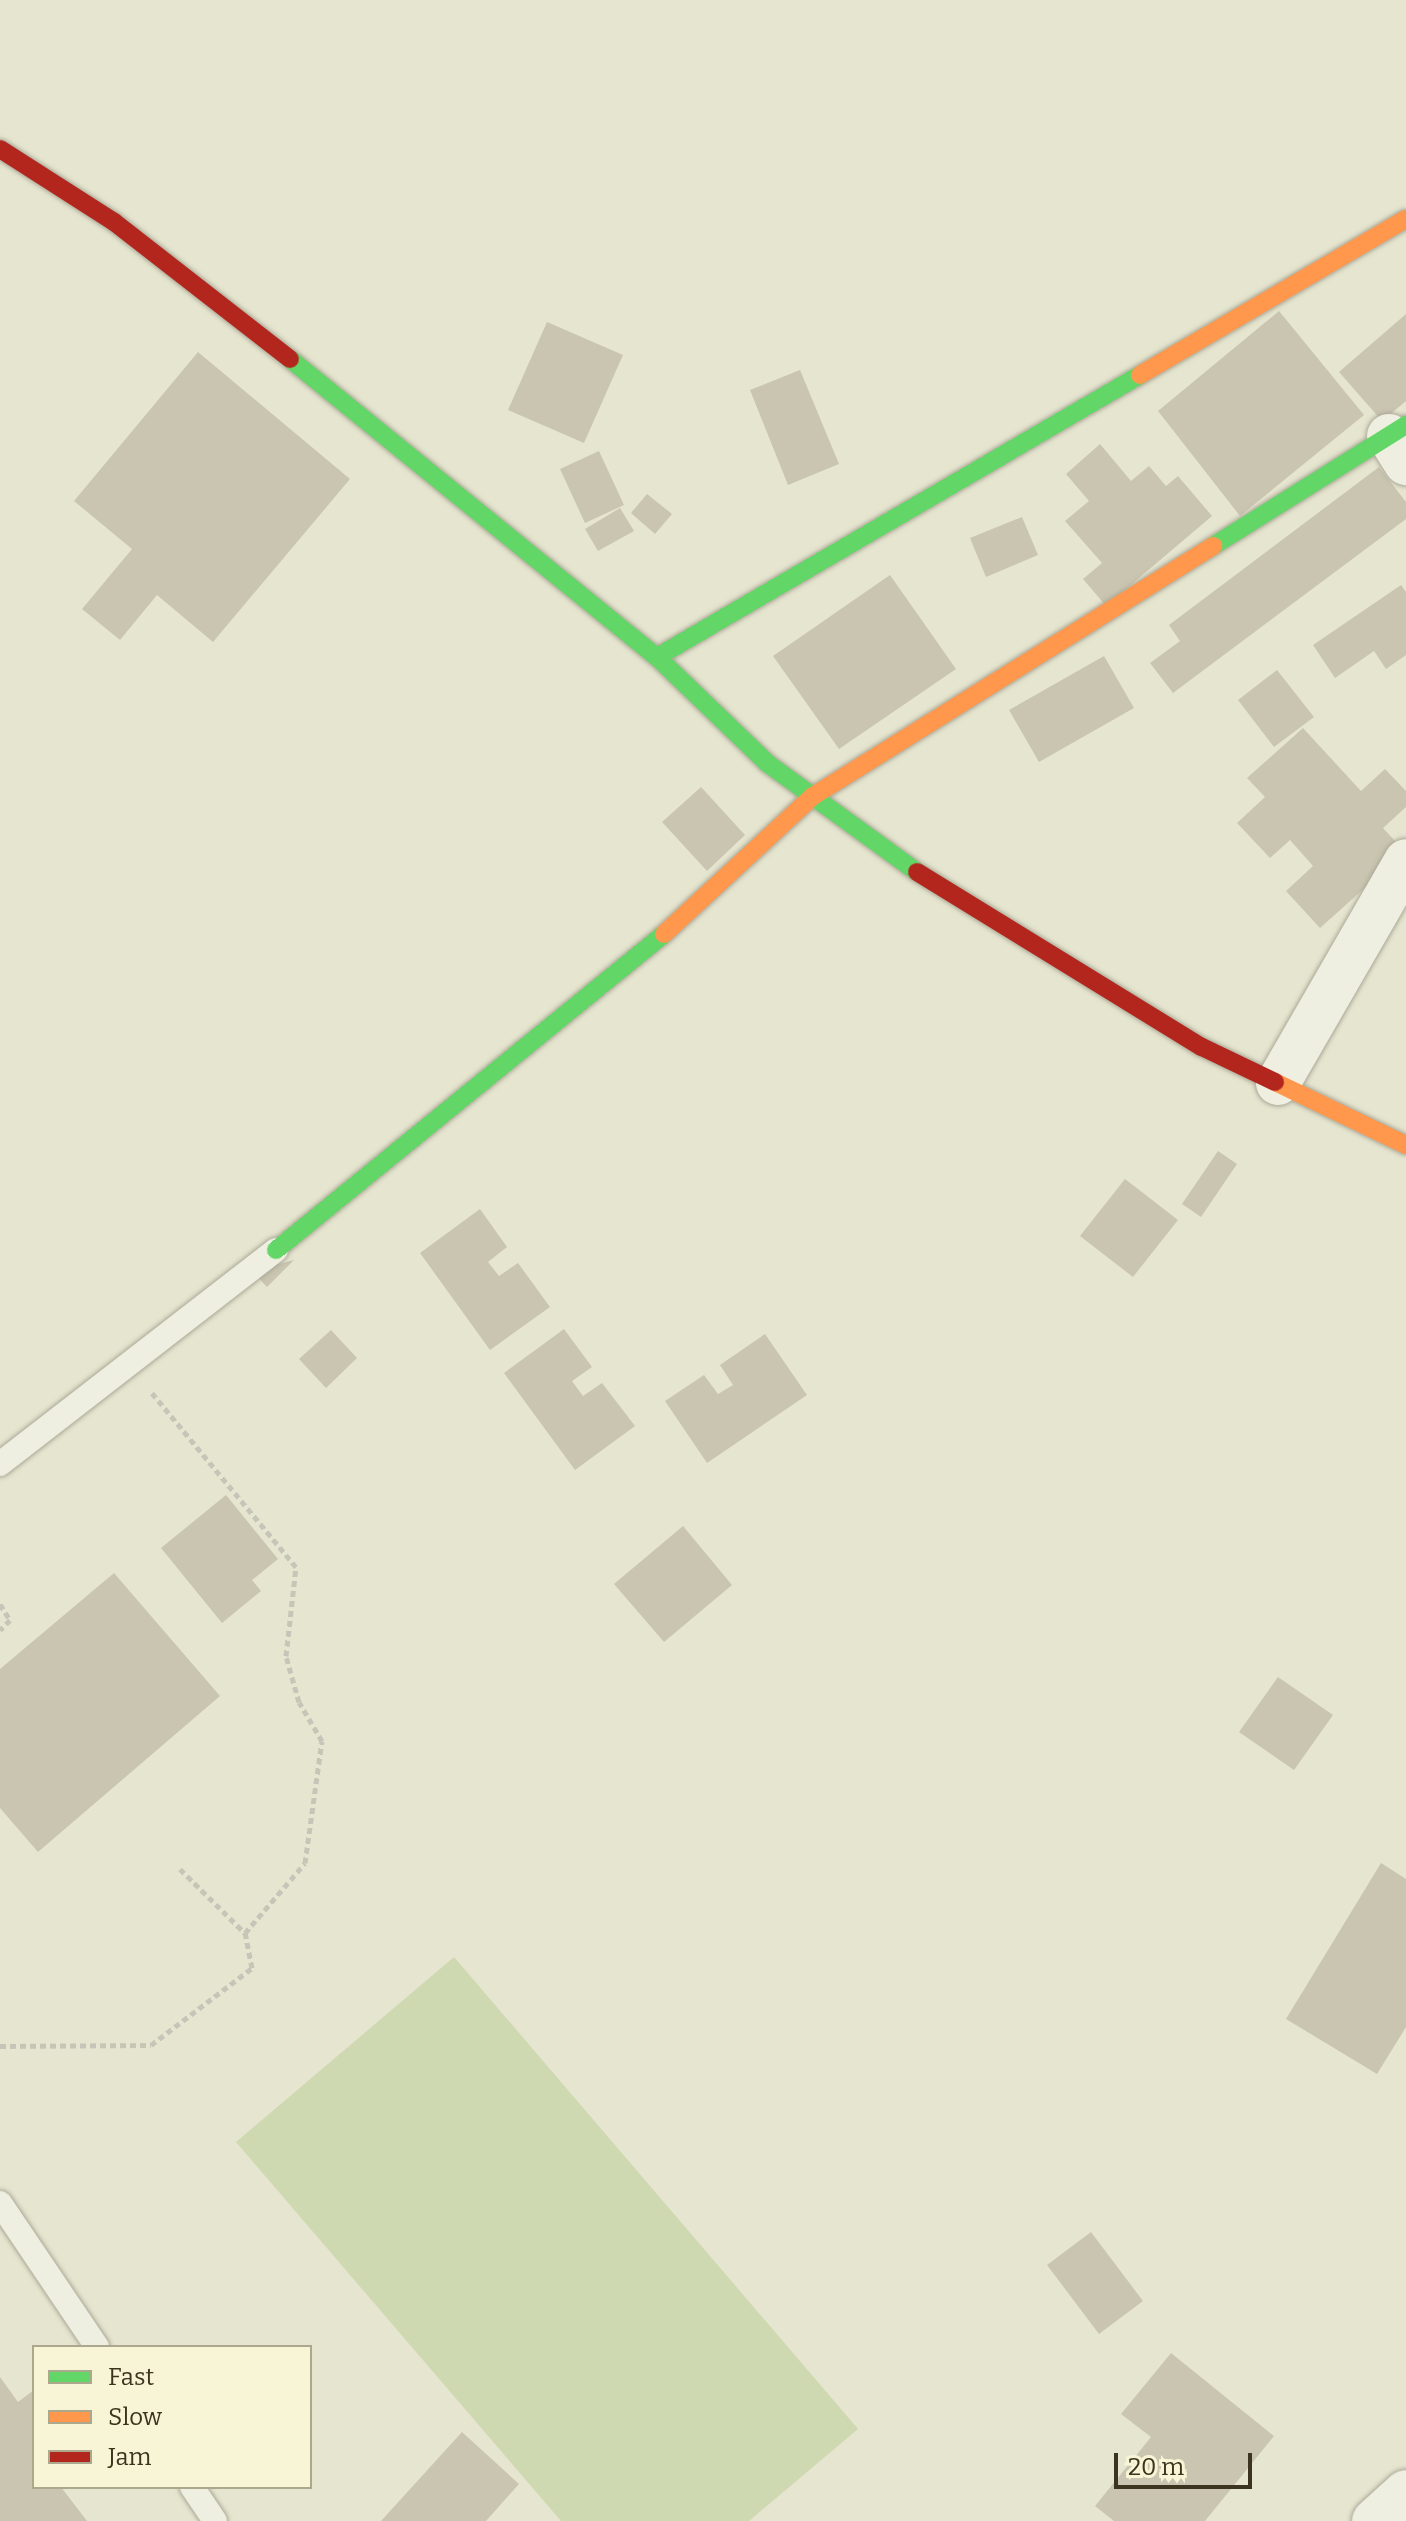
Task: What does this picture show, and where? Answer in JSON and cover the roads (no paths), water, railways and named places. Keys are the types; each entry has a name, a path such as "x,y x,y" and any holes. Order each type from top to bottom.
{"street":[{"path":"0,149 114,222 431,469 657,657 767,763 922,876 1202,1047 1406,1145"},
{"path":"657,657 1406,219"},
{"path":"276,1250 619,976 813,796 1400,441"},
{"path":"1278,1083 1406,861"},
{"path":"1374,2521 1406,2492"}],"lane":[{"path":"0,1464 276,1250"},
{"path":"0,2203 96,2345"},
{"path":"193,2489 215,2521"}]}
